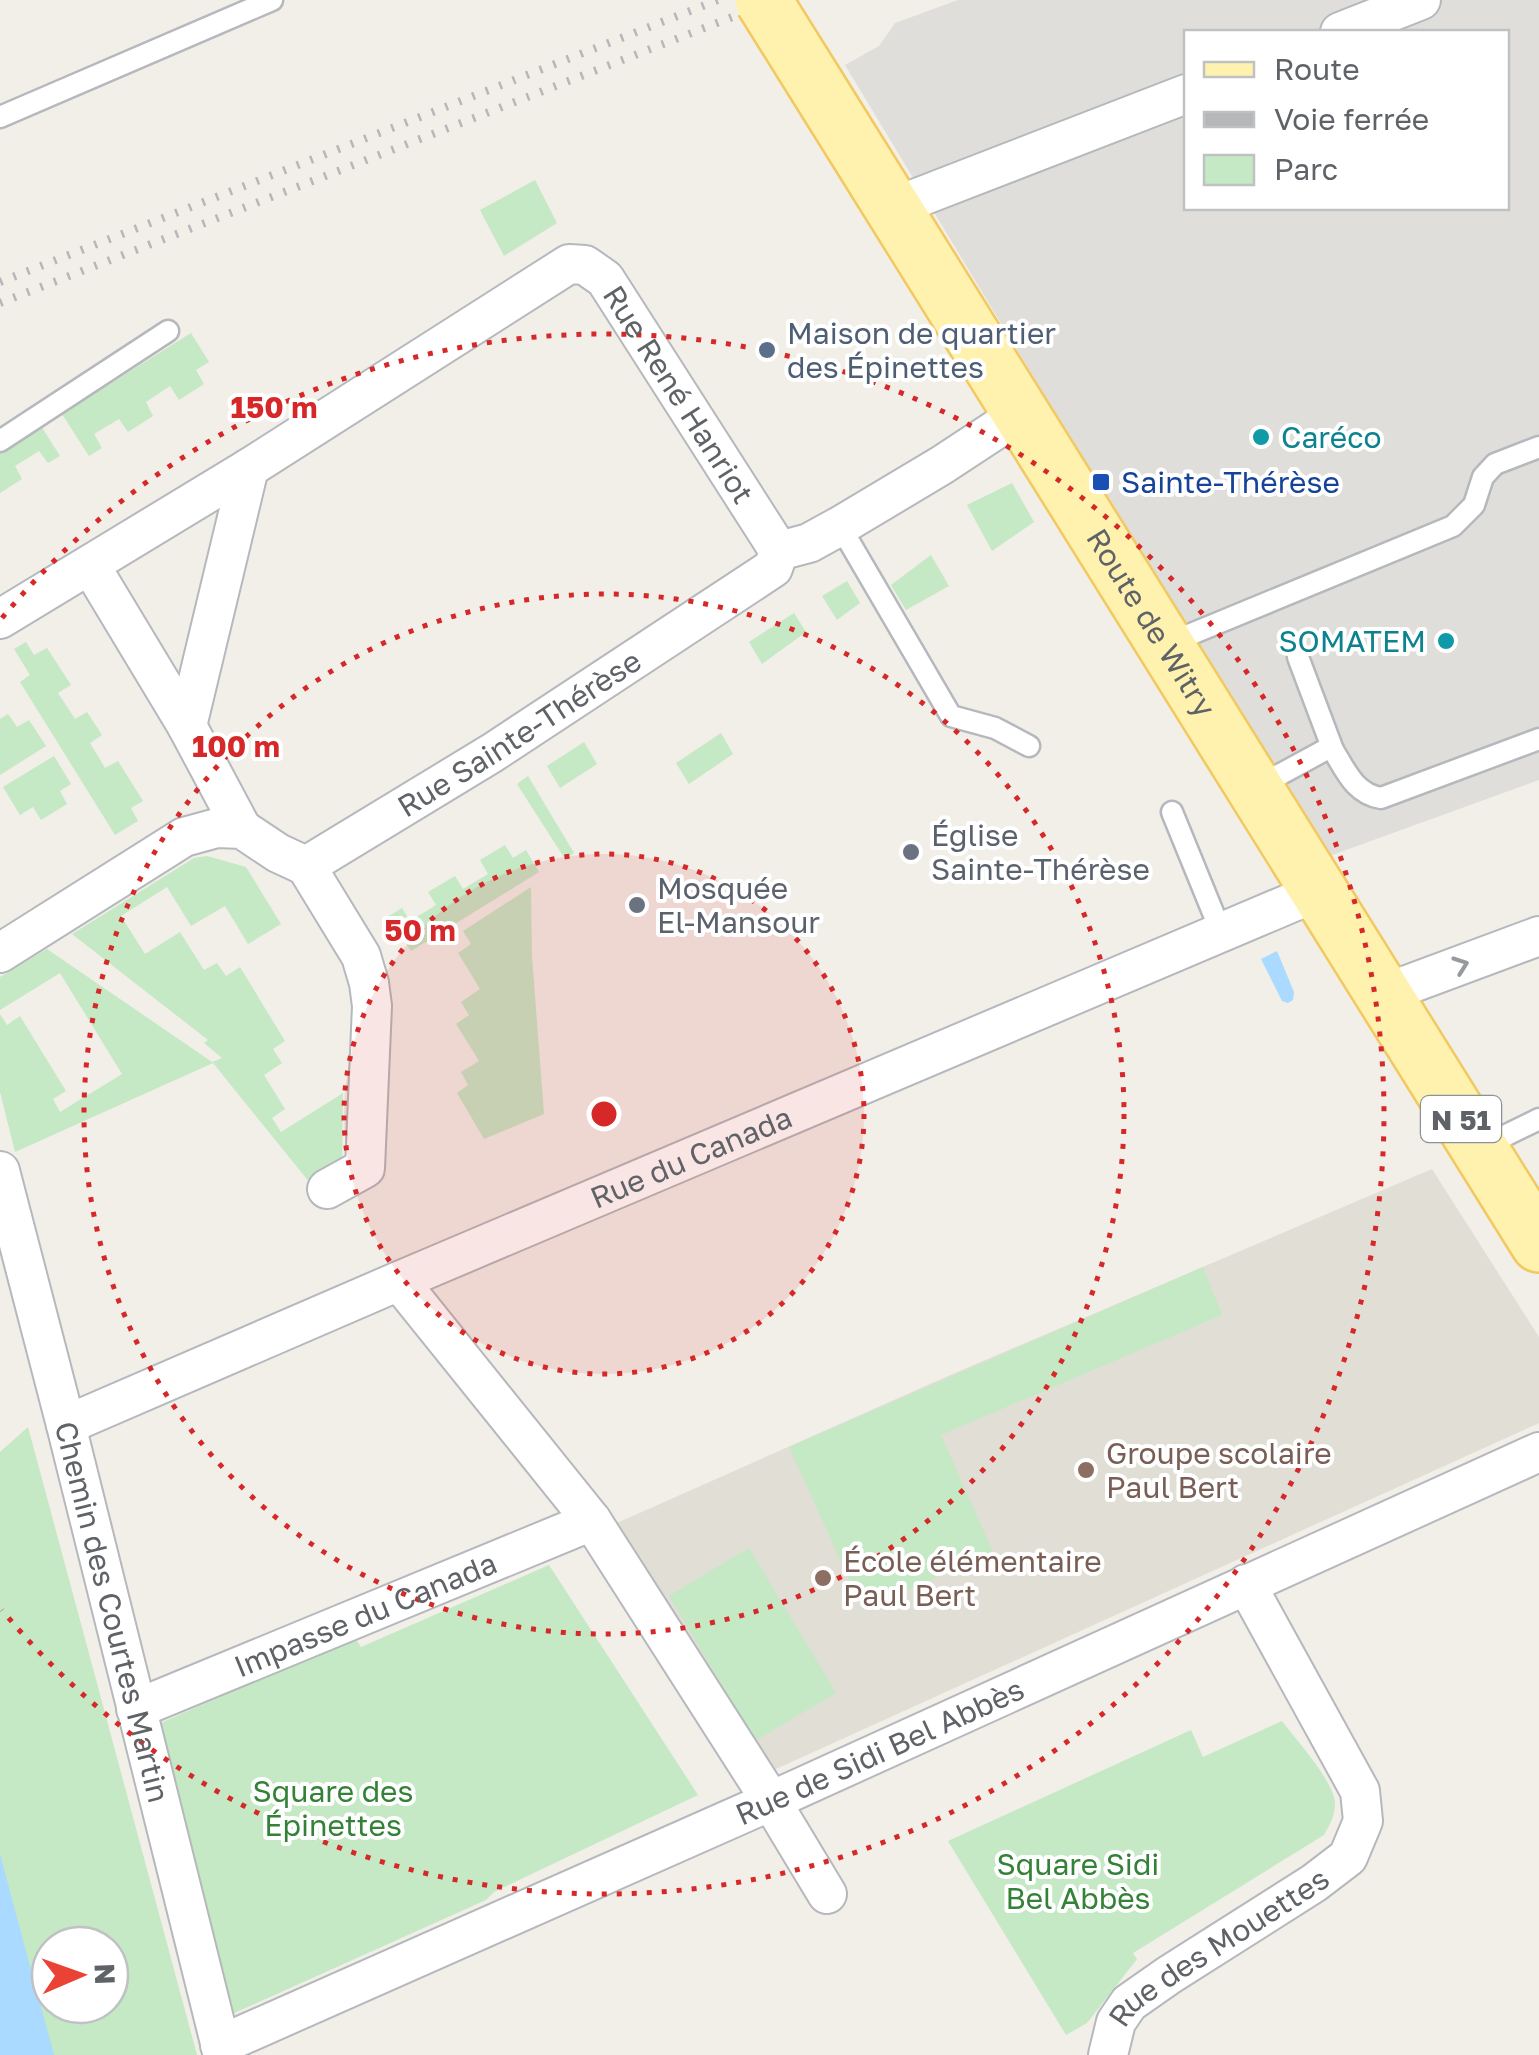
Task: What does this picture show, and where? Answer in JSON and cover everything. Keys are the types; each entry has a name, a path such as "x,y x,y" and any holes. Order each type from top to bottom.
{"main road":[{"name":"Route de Witry","path":"763,0 1536,1234"}],"street":[{"path":"1345,30 1421,0"},
{"path":"894,211 916,198 1184,95"},
{"name":"Rue René Hanriot","path":"0,619 249,468 569,264 585,265 605,279 779,551"},
{"name":"Rue Sainte-Thérèse","path":"306,866 492,753 773,568 779,551 809,543 840,526 1021,413"},
{"path":"187,726 249,468"},
{"path":"90,565 187,726 242,829 278,854 306,866 361,956 372,1006 365,1168 327,1188"},
{"path":"0,953 184,837 217,828 242,829"},
{"name":"Rue du Canada","path":"66,1425 1319,891"},
{"path":"1383,994 1539,936"},
{"name":"Chemin des Courtes Martin","path":"0,1171 222,2050"},
{"path":"399,1281 592,1521 827,1894"},
{"name":"Rue de Sidi Bel Abbès","path":"222,2050 1539,1452"},
{"name":"Impasse du Canada","path":"136,1708 592,1521"},
{"name":"Rue des Mouettes","path":"1108,2055 1116,2022 1129,2003 1348,1857 1363,1821 1360,1791 1246,1584"}],"lane":[{"path":"0,117 272,0"},
{"path":"0,441 168,331"},
{"path":"1165,645 1453,526 1474,504 1483,477 1495,464 1539,446"},
{"path":"840,526 951,716 995,728 1030,746"},
{"path":"1298,656 1333,750 1357,788 1369,796 1381,798 1539,739"},
{"path":"1255,788 1324,750 1333,750"},
{"path":"1172,812 1221,932"},
{"path":"1479,1148 1539,1120"}],"shaded area":[{"path":"958,0 1539,0 1539,780 1324,858 845,65 879,46 895,23"},
{"name":"Groupe scolaire Paul Bert","path":"1432,1169 1539,1337 1539,1423 765,1774 608,1527 948,1376"}],"green space":[{"path":"535,180 557,223 504,256 480,210"},
{"path":"191,333 209,362 196,370 204,384 179,400 170,386 146,402 153,416 128,432 119,419 94,434 102,448 89,456 62,414"},
{"path":"41,426 60,456 48,463 39,451 15,466 22,479 0,493 0,451"},
{"path":"1012,483 1034,522 992,551 967,505"},
{"path":"931,555 949,586 906,610 891,585"},
{"path":"847,581 860,603 837,620 822,596"},
{"path":"794,613 806,632 762,664 749,642"},
{"path":"26,642 34,655 47,648 71,685 58,693 75,719 87,712 102,735 90,743 105,768 118,761 143,801 131,808 138,821 115,835 20,682 30,675 14,649"},
{"path":"8,714 17,727 29,720 46,746 0,775 0,719"},
{"path":"721,733 733,754 689,784 676,763"},
{"path":"584,742 597,764 560,788 547,766"},
{"path":"54,756 71,784 60,791 67,804 41,820 33,807 20,815 3,787"},
{"path":"528,776 574,853 565,859 517,784"},
{"path":"505,845 513,858 526,850 539,872 411,951 389,916 402,908 410,921 436,905 428,892 455,876 463,889 488,874 480,860"},
{"path":"207,856 246,867 281,924 248,944 225,906 191,926 167,887 121,916 145,954 180,932 204,970 217,963 226,976 240,967 285,1041 273,1049 282,1063 264,1075 285,1109 272,1118 281,1132 343,1093 342,1166 310,1183 213,1063 15,1152 0,1092 0,1014 7,1025 20,1016 66,1091 53,1099 60,1112 122,1074 60,973 0,1010 0,977 47,949 212,1062 222,1058 204,1043 208,1040 72,934 194,858"},
{"path":"531,887 544,1114 484,1139 457,1093 468,1085 461,1072 479,1061 456,1024 469,1015 461,1002 480,989 458,953 471,944 463,931"},
{"path":"1203,1267 1222,1315 941,1435 993,1552 863,1610 789,1447"},
{"path":"28,1427 197,2055 0,2055 0,1452"},
{"path":"749,1548 836,1693 755,1741 669,1596"},
{"name":"Square des Épinettes","path":"549,1565 698,1795 494,1892 486,1900 230,2015 156,1725 355,1638 361,1647"},
{"name":"Square Sidi Bel Abbès","path":"1282,1721 1329,1784 1335,1804 1324,1835 1133,1953 1137,1959 1087,2023 1066,2035 948,1841 1191,1730 1203,1757"}],"water":[{"path":"1277,951 1294,992 1288,1003 1282,1001 1261,959"},
{"path":"0,1854 30,1966 30,2025 46,2025 54,2055 0,2055"}],"railway":[{"path":"0,282 718,0"},
{"path":"0,303 776,0"}],"place":[{"name":"Maison de quartier des Épinettes","path":"767,350"},
{"name":"Caréco","path":"1261,437"},
{"name":"Sainte-Thérèse","path":"1101,482"},
{"name":"SOMATEM","path":"1446,641"},
{"name":"Église Sainte-Thérèse","path":"911,852"},
{"name":"Mosquée El-Mansour","path":"637,905"},
{"name":"Groupe scolaire Paul Bert","path":"1086,1470"},
{"name":"École élémentaire Paul Bert","path":"823,1578"}]}
